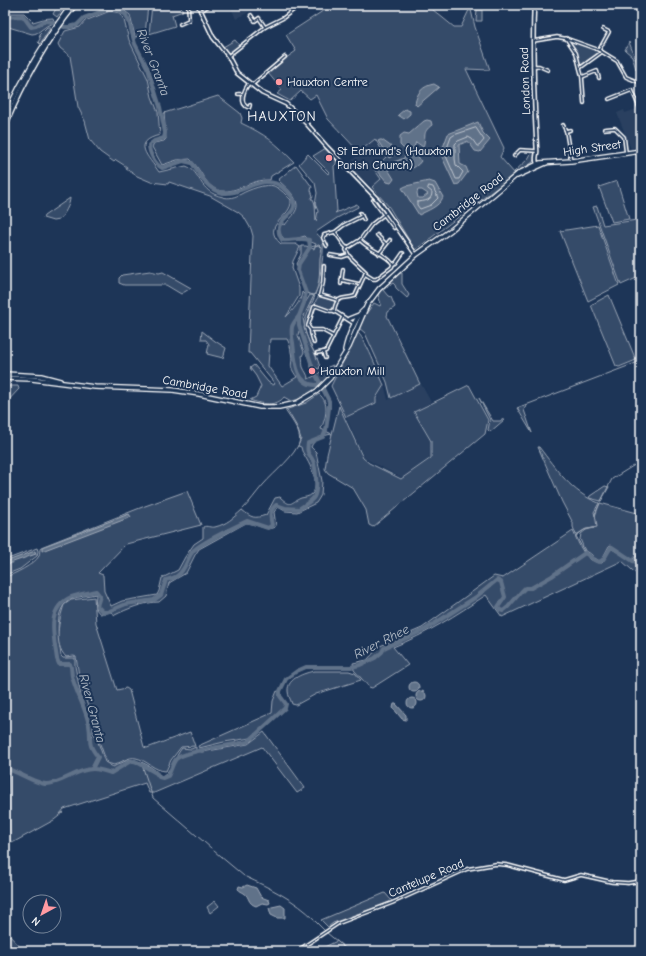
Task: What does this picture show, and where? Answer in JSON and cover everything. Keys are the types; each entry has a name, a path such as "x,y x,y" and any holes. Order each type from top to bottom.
{"highway":[{"path":"5,116 27,70 71,5"},
{"path":"62,20 75,5"},
{"path":"5,126 30,74 55,30"},
{"name":"High Street","path":"538,164 641,151"},
{"name":"Cambridge Road","path":"5,378 24,378 95,387 173,390 266,408 292,405 305,400 317,392 333,373 364,310 378,289 416,255 451,230 516,176 538,164"},
{"name":"Cambridge Road","path":"357,324 359,315 364,310"},
{"path":"348,319 359,315"},
{"name":"Cambridge Road","path":"5,374 41,376 61,382"},
{"path":"5,771 5,851"}],"street":[{"path":"180,24 189,20 188,5"},
{"path":"198,5 213,37 228,56 237,73 262,94 289,107 306,123 332,152 371,191 388,212 416,255"},
{"path":"200,11 210,5"},
{"path":"228,56 265,27 283,18 300,5"},
{"name":"London Road","path":"534,5 533,66 538,164"},
{"path":"251,16 255,21 260,15"},
{"path":"259,18 265,27"},
{"path":"599,50 609,32 603,29"},
{"path":"533,41 550,37 566,38 599,50 617,60 626,77 641,83"},
{"path":"566,38 576,53 582,77 584,103"},
{"path":"580,68 602,52"},
{"path":"250,104 249,108 243,104 244,90 285,57"},
{"path":"533,66 540,66 548,70"},
{"path":"582,77 597,71 599,78"},
{"path":"609,99 632,90 641,112"},
{"path":"238,94 243,94"},
{"path":"563,125 566,131 571,161"},
{"path":"604,129 615,128 624,137 626,153"},
{"path":"566,131 570,130"},
{"path":"514,156 520,150 537,151"},
{"path":"373,200 394,228"},
{"path":"347,248 360,240 372,224 388,212"},
{"path":"360,213 364,220"},
{"path":"326,246 323,238 324,235 335,232 344,225 362,216"},
{"path":"334,311 337,300 342,297 355,296 359,284 366,272 348,255 346,250 347,248 335,232"},
{"path":"377,235 386,244"},
{"path":"360,240 393,264"},
{"path":"379,254 390,240"},
{"path":"365,274 373,279 376,279 392,267 403,253"},
{"path":"330,255 342,257 348,255"},
{"path":"324,266 323,283 320,295 337,300"},
{"path":"341,284 343,268"},
{"path":"342,280 359,284"},
{"path":"314,343 311,330 308,326 314,307 316,306 334,311 357,324"},
{"path":"317,353 326,350 343,317"},
{"path":"311,330 322,330 333,336"},
{"path":"323,352 325,358"},
{"name":"Cantelupe Road","path":"297,951 339,923 398,900 467,869 496,864 507,865 564,880 581,875 628,884 641,880"}],"shaded area":[{"path":"58,5 66,5 57,17 53,14"},
{"path":"148,5 145,35 135,37 130,15 122,9 113,6"},
{"path":"152,5 180,5 183,11 172,15 175,26 149,34"},
{"path":"230,5 261,5 236,19"},
{"path":"332,5 427,5 454,27 461,27 469,10 471,10 475,27 490,70 466,69 504,148 500,157 515,174 415,250 389,207 372,187 381,179 374,169 386,157 375,139 359,152 328,119 316,95 310,99 301,91 290,101 277,94 282,90 268,73 296,51 286,35"},
{"path":"477,10 482,10 482,21 476,21"},
{"path":"110,11 120,13 124,20 129,40 148,79 152,97 158,112 160,135 146,141 144,150 159,172 186,166 195,172 209,191 225,198 236,196 257,187 271,185 283,192 291,200 287,212 278,221 274,231 275,237 281,244 296,244 300,247 293,261 292,268 299,288 299,296 286,317 294,309 302,292 304,294 305,303 310,295 315,296 306,318 304,328 320,367 319,369 310,366 304,339 299,331 298,335 304,352 302,356 303,367 308,379 317,375 323,369 333,365 327,377 311,393 298,400 291,401 284,397 277,402 268,404 250,400 256,397 261,386 250,368 254,365 268,382 273,385 275,384 250,353 248,353 253,236 244,217 210,196 169,182 168,184 151,182 137,176 126,169 127,167 116,160 114,162 100,152 90,140 85,121 78,107 70,56 60,48 58,44 65,31 80,27 85,21","holes":["270,339 287,339 291,348 291,367 297,377 282,386 268,366"]},
{"path":"5,13 24,13 33,22 50,18 53,18 54,21 52,24 37,33 32,34 5,26"},
{"path":"47,27 51,27 40,44 38,42 40,39 39,35"},
{"path":"235,40 240,46 230,53 226,52 223,47"},
{"path":"569,40 600,52 581,65 577,53"},
{"path":"629,42 639,68 636,69 632,56 625,50"},
{"path":"218,96 240,113 242,118 241,123 270,140 294,162 271,176 270,180 259,181 227,191 222,191 211,186 190,159 177,160 162,165 152,147 154,143 164,141 166,139 164,113"},
{"path":"637,109 641,118 641,148 631,149 617,113 624,110 625,113"},
{"path":"374,140 385,157 374,169 381,179 372,187 347,165"},
{"path":"326,148 336,160 336,164 334,166 337,211 335,213 357,204 358,207 337,218 316,232 322,239 323,258 315,295 310,294 305,289 296,264 301,254 301,246 314,249 316,244 311,242 305,236 291,240 284,239 279,232 280,225 285,225 293,215 297,207 297,203 289,190 278,180 296,165 312,187 311,190 313,196 311,199 313,199 315,204 317,193 315,183 299,164 308,154 328,174 329,172 313,156","holes":["315,204 318,211 316,221"]},
{"path":"532,152 534,152 535,158 533,162 516,174 514,172 528,159"},
{"path":"617,181 629,219 612,222 599,187"},
{"path":"70,198 66,210 59,220 53,221 43,218 44,216"},
{"path":"597,206 603,225 637,220 641,230 641,276 621,285 593,207"},
{"path":"598,225 619,285 588,301 560,231"},
{"path":"150,271 159,273 163,272 191,288 181,294 166,285 124,285 119,283 119,278 122,275"},
{"path":"402,273 402,284 409,295 407,298 396,288 393,283 383,290 388,296 391,297 395,307 388,312 387,316 420,384 391,398 387,382 365,333 359,328 366,314 374,303 380,306 381,304 378,295 383,287"},
{"path":"609,295 636,360 619,367 616,366 591,305"},
{"path":"319,296 335,301 333,309 331,310 315,304"},
{"path":"202,331 226,348 223,358 207,354 209,344 206,340 201,340"},
{"path":"357,332 368,348 384,385 376,398 376,403 346,417 331,386"},
{"path":"384,384 388,400 421,384 431,402 414,413 431,442 430,458 402,478 364,458 346,417 376,404"},
{"path":"469,385 488,420 485,434 373,527 369,525 366,510 353,488 328,473 325,469 339,406 363,458 369,463 401,479 431,458 431,441 414,412"},
{"path":"9,386 18,386 19,389 5,404 5,390"},
{"path":"319,394 326,406 321,429 332,434 320,438 312,444 311,447 316,452 322,481 321,495 316,503 297,512 285,511 278,507 274,512 276,526 273,528 265,528 246,523 199,549 186,573 169,583 166,596 159,602 153,602 130,608 115,615 111,612 100,614 95,608 96,594 78,597 66,603 59,616 58,624 61,656 63,658 75,658 75,666 82,701 92,735 98,742 105,762 113,767 128,760 142,762 162,777 165,775 182,748 191,749 196,747 196,751 202,752 248,744 264,732 305,788 297,793 262,747 154,793 149,793 145,783 64,809 60,814 64,812 54,820 14,842 10,841 7,687 5,660 5,577 29,566 39,556 41,547 187,491 201,525 126,544 98,573 103,575 104,591 111,606 122,601 157,595 162,578 178,570 194,544 203,538 203,527 215,527 223,524 242,510 253,517 266,515 275,498 280,497 290,504 312,494 315,489 315,478 301,447 298,446 299,437 296,427 285,410 306,403"},
{"path":"479,398 493,421 500,421 504,419 490,432 488,430 490,420"},
{"path":"527,404 524,410 532,433 517,408"},
{"path":"538,447 565,480 589,499 599,503 594,512 595,516 600,503 641,514 641,550 632,560 611,545 600,561 585,551 580,539 581,534 586,530 594,528 586,529 576,535 573,523 562,502"},
{"path":"605,486 609,487 601,501 589,498 590,496"},
{"path":"573,531 583,552 591,560 602,563 609,550 612,549 634,562 641,564 641,578 622,561 502,617 486,595 429,630 393,647 408,665 372,688 369,687 354,670 353,663 367,660 380,646 422,628 494,576 503,578"},
{"path":"37,548 37,556 20,569 5,575 5,560"},
{"path":"94,597 96,623 117,690 126,688 129,690 144,747 147,748 190,732 195,746 181,747 171,760 166,771 162,771 136,758 128,759 114,765 107,763 99,741 93,733 93,720 81,688 76,657 66,657 62,652 58,639 58,632 64,605 71,600"},
{"path":"314,671 349,671 355,673 361,680 316,694 296,705 292,704 288,693 288,686 290,683 297,677"},
{"path":"277,691 285,703 285,707 251,738 199,748 198,746 272,713 273,701"},
{"path":"385,893 392,901 333,923 328,927 321,920"},
{"path":"215,901 219,906 210,913 207,907"},
{"path":"6,929 9,930 8,934 24,951 5,951"},
{"path":"337,941 344,948 338,951 316,951"}],"water":[{"path":"434,84 439,87 417,106 415,104 417,96 421,90"},
{"path":"405,109 410,111 410,114 404,119 398,115"},
{"path":"427,120 431,121 432,125 425,133 423,147 416,142 411,155 417,155 421,161 416,166 409,169 401,169 394,166 394,162 404,158 407,152 400,145 400,136 404,133 409,134"},
{"path":"478,122 483,133 490,140 480,152 475,151 468,141 459,145 460,164 466,167 468,172 459,184 455,185 442,157 442,150 448,134"},
{"path":"380,140 396,150 397,153 389,158 378,141"},
{"path":"378,166 386,166 394,179 391,183 387,182 377,170"},
{"path":"429,181 435,183 443,197 436,206 419,215 402,188","holes":["418,190 422,190 428,194 423,198 418,198"]},
{"path":"129,514 131,517 42,551 42,547"},
{"path":"35,551 36,554 13,562 5,567 5,562"},
{"path":"412,682 416,682 418,683 418,691 412,692 409,689 409,685"},
{"path":"419,691 423,691 425,692 425,700 419,701 416,698 416,694"},
{"path":"410,698 414,698 416,699 416,707 410,708 407,705 407,701"},
{"path":"394,704 396,704 406,715 406,720 402,719 393,708"},
{"path":"247,885 256,888 261,897 269,900 270,903 262,903 256,906 253,905 246,895 238,889 239,886 243,887"},
{"path":"281,905 285,908 285,918 277,918 271,915 269,908"}],"waterway":[{"name":"River Granta","path":"5,17 23,16 31,27 45,21 53,22 64,27 69,27 77,25 84,18 109,9 119,10 126,15 129,22 135,44 148,69 160,107 165,133 164,138 154,141 149,145 151,155 157,164 162,168 183,161 192,163 207,184 219,192 235,192 259,183 267,182 275,183 283,188 292,197 294,204 293,209 279,226 279,232 282,240 309,240 310,247 299,264 298,271 306,293 299,316 299,325 313,369 329,401 326,430 323,437 308,443 308,452 314,463 316,480 316,490 313,499 299,509 285,508 276,505 272,509 272,525 268,528 247,521 205,542 194,550 176,577 166,580 161,595 154,600 126,604 107,612 103,612 97,606 100,596 96,591 71,597 63,602 57,609 53,624 57,659 59,664 70,664 72,676 86,713 91,745 98,757 92,769"},
{"path":"310,247 319,245 322,248 319,285 303,318 306,334 317,359"},
{"name":"River Granta","path":"299,316 292,327 296,364 300,376 304,381 317,385 320,383"},
{"path":"518,408 641,361"},
{"path":"243,509 298,446 301,439 297,427 287,410"},
{"path":"601,501 612,479 641,461"},
{"path":"585,553 576,536 584,530 597,527 595,514 600,503"},
{"name":"River Rhee","path":"5,768 37,782 46,784 58,782 81,771 98,769 111,773 129,762 135,761 156,773 159,777 163,778 168,776 176,759 181,756 247,742 251,739 285,708 286,704 280,696 280,691 286,679 297,671 306,667 351,667 360,665 375,658 384,648 426,629 476,597 497,580 501,582 505,597 498,607 503,611 525,588 531,588 552,576 585,553 599,562 612,547 633,561 641,563"},
{"path":"633,561 641,551"},
{"path":"142,765 153,798 211,848"},
{"path":"214,851 244,876"},
{"path":"534,874 564,881 581,876 587,877"},
{"path":"246,877 291,900 314,919"},
{"path":"614,883 628,885 640,882"},
{"path":"315,921 325,931"},
{"path":"327,933 349,951"}],"place":[{"name":"Hauxton Centre","path":"279,82"},
{"name":"St Edmund's (Hauxton Parish Church)","path":"329,158"},
{"name":"Hauxton Mill","path":"312,371"}],"district":[{"name":"HAUXTON","path":"282,116"}]}
